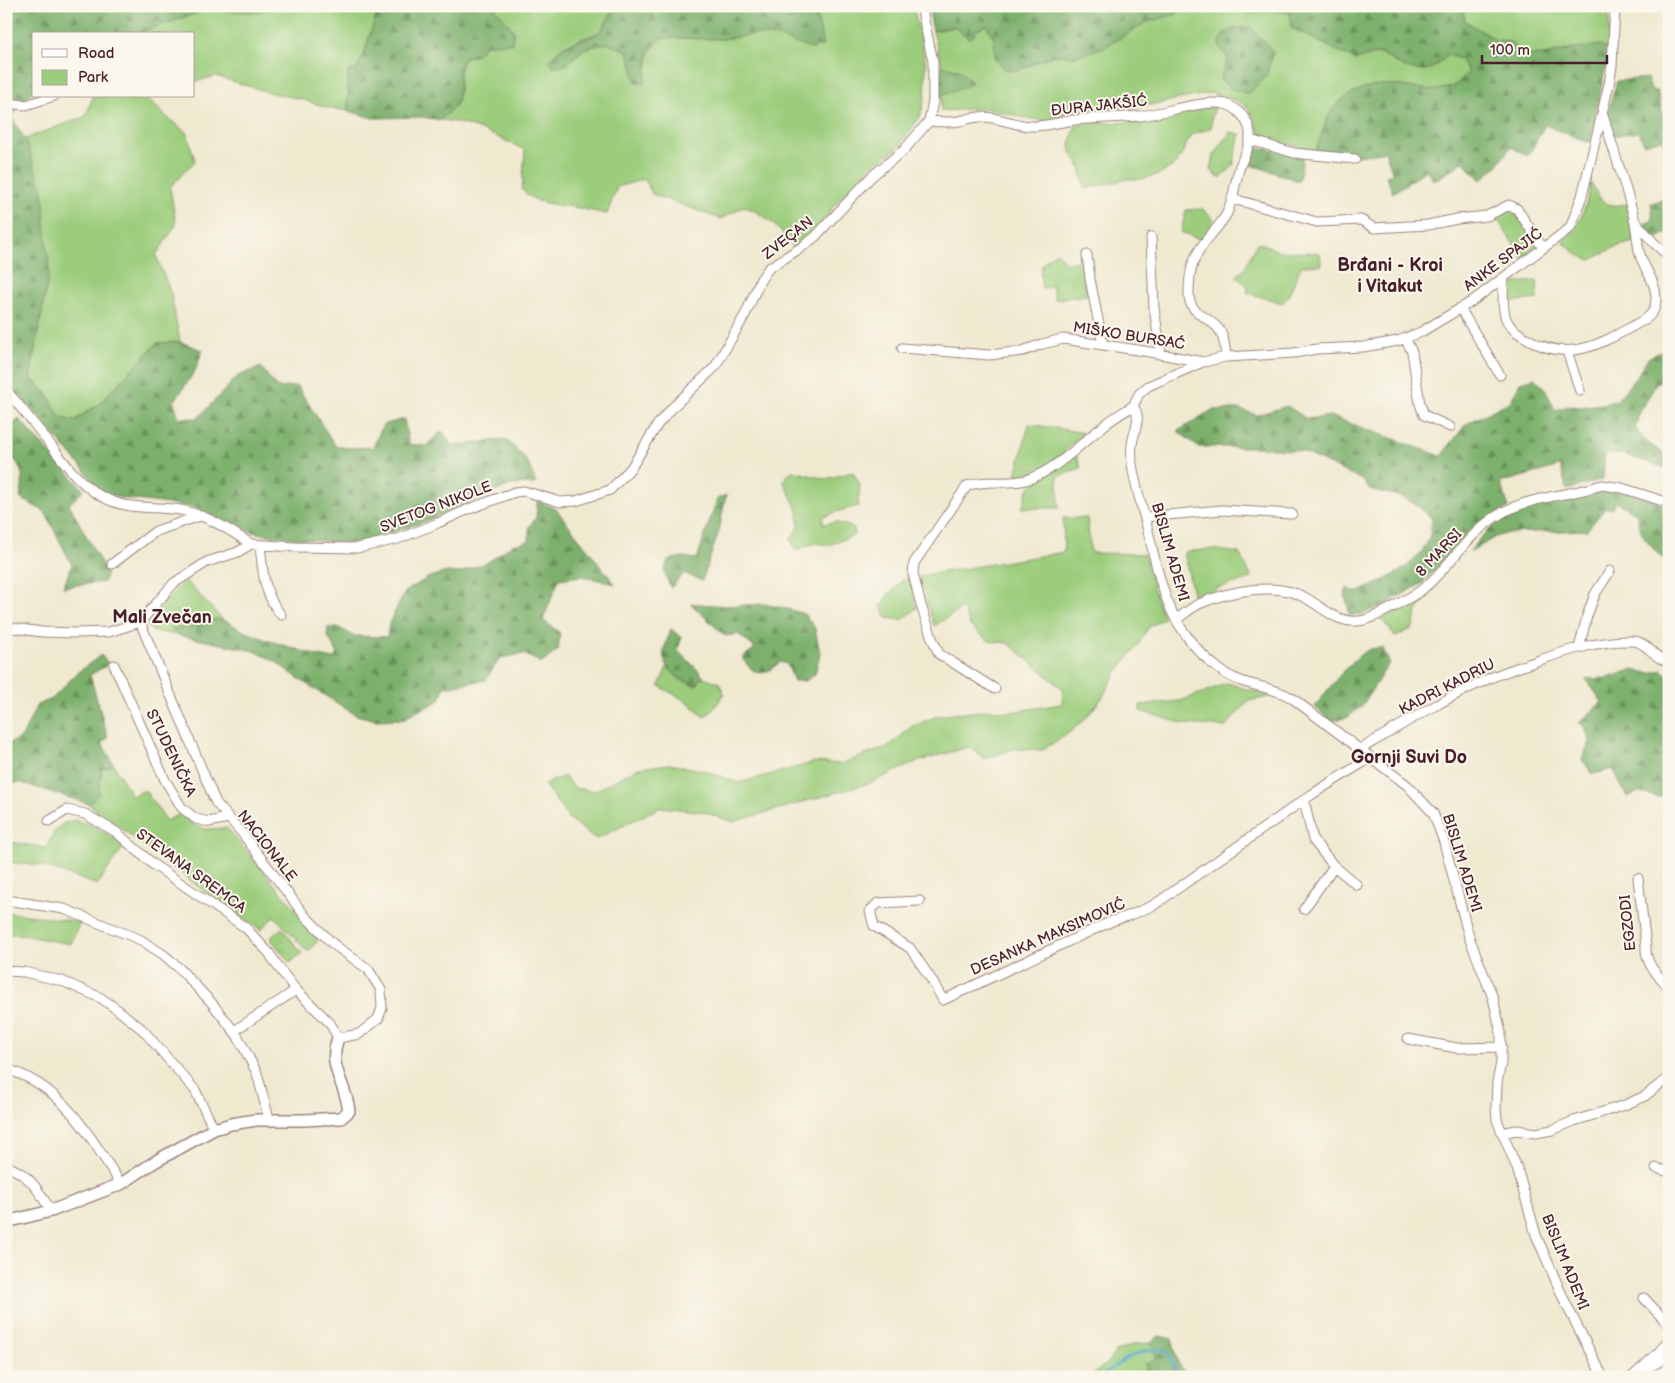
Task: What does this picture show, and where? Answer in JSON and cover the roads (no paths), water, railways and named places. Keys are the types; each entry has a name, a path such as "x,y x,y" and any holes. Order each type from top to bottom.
{"street":[{"path":"921,6 933,62 933,101 929,121"},
{"name":"ANKE SPAJIĆ","path":"1203,362 1226,357 1294,354 1317,349 1362,347 1405,338 1421,332 1460,308 1503,279 1570,228 1576,215 1589,171 1603,113 1612,66 1615,6"},
{"path":"6,103 26,105 48,98"},
{"name":"ÐURA JAKŠIĆ","path":"929,121 950,122 986,117 1028,126 1037,126 1072,121 1140,116 1210,103 1222,103 1232,106 1244,118 1250,133 1250,140"},
{"path":"1503,279 1504,312 1507,321 1525,338 1551,350 1567,351 1606,341 1651,316 1655,310 1655,286 1641,257 1636,239 1634,220 1603,113"},
{"name":"ZVEÇAN","path":"560,502 598,495 610,490 617,483 630,468 658,424 715,367 745,315 761,279 769,268 815,237 872,176 904,150 929,121"},
{"path":"1226,357 1223,337 1219,329 1194,310 1189,302 1189,286 1194,259 1200,248 1216,230 1233,199 1236,181 1250,140 1294,153 1356,159"},
{"path":"1233,199 1316,222 1361,220 1374,228 1428,225 1457,218 1487,216 1505,206 1512,206 1517,209 1543,248"},
{"path":"1634,220 1654,243 1669,256"},
{"path":"1151,237 1154,308 1161,354"},
{"path":"1087,255 1103,345"},
{"path":"1460,308 1500,375"},
{"path":"1405,338 1412,352 1420,404 1424,415 1450,427"},
{"name":"MIŠKO BURSAĆ","path":"902,348 989,355 1023,351 1063,339 1203,362"},
{"path":"1567,351 1580,391"},
{"path":"995,689 940,654 932,638 921,605 913,574 914,563 967,486 978,482 1028,480 1075,451 1101,427 1133,406 1139,394 1148,386 1203,362"},
{"path":"6,390 75,475 100,496 127,505 180,510 200,516 256,544"},
{"name":"BISLIM ADEMI","path":"1133,406 1137,411 1137,424 1132,444 1133,474 1167,602 1194,643 1219,670 1235,679 1252,686 1284,693 1407,785 1434,813 1444,842 1469,937 1493,998 1501,1033 1502,1047 1496,1107 1497,1120 1517,1168 1536,1235 1565,1302 1603,1377"},
{"name":"8 MARSI","path":"1177,618 1199,604 1256,588 1289,592 1304,597 1342,620 1351,622 1364,620 1382,613 1423,590 1482,528 1501,513 1516,507 1540,498 1602,486 1622,488 1669,503"},
{"name":"SVETOG NIKOLE","path":"256,544 358,548 398,539 515,492 524,491 560,502"},
{"path":"1145,517 1222,510 1292,514"},
{"path":"112,564 156,531 200,516"},
{"path":"256,544 266,591 272,604 281,615"},
{"path":"6,627 42,632 109,632 140,622 174,583 207,562 256,544"},
{"path":"1579,648 1595,594 1610,572"},
{"name":"NACIONALE","path":"140,622 216,803 242,833 305,916 334,944 368,970 381,990 382,1008 378,1019 359,1034 338,1038"},
{"name":"KADRI KADRIU","path":"1359,750 1427,709 1488,679 1579,648 1607,642 1636,641 1646,646 1660,659 1669,661"},
{"name":"STUDENIČKA","path":"114,665 165,780 182,808 196,820 210,822 228,818"},
{"name":"DESANKA MAKSIMOVIĆ","path":"920,901 878,904 870,910 874,926 910,948 943,1000 1112,921 1131,915 1154,904 1304,800 1370,758"},
{"path":"1304,800 1313,840 1334,866 1357,885"},
{"name":"STEVANA SREMCA","path":"50,821 67,810 85,814 116,832 154,865 246,928 269,952 278,968 296,990 330,1023 338,1038"},
{"path":"1304,908 1334,866"},
{"name":"EGZODI","path":"1638,878 1646,946 1645,957 1648,964 1669,987"},
{"path":"6,900 64,909 141,940 164,955 211,1002 234,1030 257,1073 269,1119"},
{"path":"6,971 24,972 62,981 101,998 118,1010 143,1030 195,1090 214,1129"},
{"path":"234,1030 296,990"},
{"path":"6,1222 51,1211 121,1184 156,1161 214,1129 242,1120 341,1118 348,1110 348,1104 333,1056 338,1038"},
{"path":"1408,1039 1457,1048 1502,1047"},
{"path":"6,1069 30,1078 61,1101 80,1121 121,1184"},
{"path":"1502,1133 1516,1130 1536,1133 1552,1130 1625,1105 1645,1096 1669,1077"},
{"path":"6,1166 18,1170 33,1182 51,1211"},
{"path":"1656,1168 1669,1172"},
{"path":"1644,1298 1669,1325"},
{"path":"1633,1377 1667,1344"},
{"path":"1633,1377 1669,1356"}],"waterway":[{"path":"1101,1377 1131,1356 1157,1349 1166,1350 1177,1372 1176,1377"}],"district":[{"name":"Brđani - Kroi i Vitakut","path":"1390,275"},
{"name":"Mali Zvečan","path":"162,617"},
{"name":"Gornji Suvi Do","path":"1409,757"}]}
